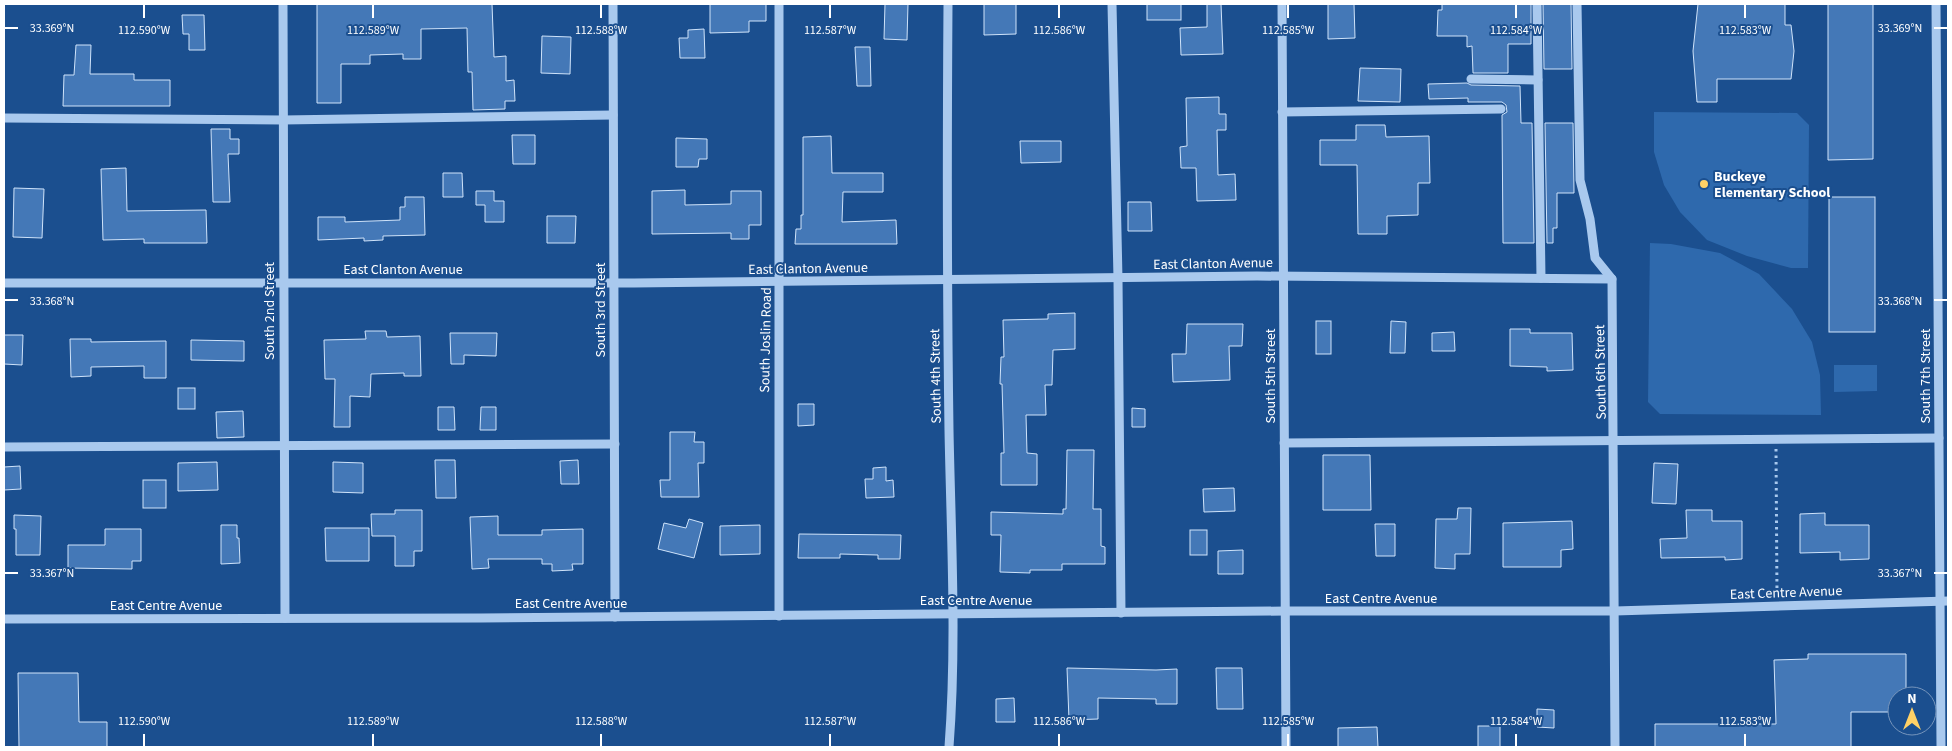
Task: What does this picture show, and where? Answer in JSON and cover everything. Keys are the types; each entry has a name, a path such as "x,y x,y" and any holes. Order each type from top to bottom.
{"street":[{"name":"South 2nd Street","path":"283,4 285,618"},
{"name":"South 3rd Street","path":"613,4 616,617"},
{"name":"South Joslin Road","path":"779,4 779,616"},
{"name":"South 4th Street","path":"948,4 947,280 952,614 952,718 949,747"},
{"path":"1112,4 1118,278 1122,613"},
{"name":"South 5th Street","path":"1282,4 1286,747"},
{"path":"1537,4 1541,278"},
{"path":"1577,4 1580,180 1590,219 1595,258 1612,278"},
{"name":"South 7th Street","path":"1936,4 1940,438 1944,601 1941,747"},
{"path":"1471,79 1538,80"},
{"path":"1282,112 1501,109"},
{"path":"4,118 283,120 613,115"},
{"name":"East Clanton Avenue","path":"4,283 614,284 1283,276 1612,278"},
{"name":"South 6th Street","path":"1612,278 1615,747"},
{"path":"1284,444 1940,438"},
{"path":"4,447 615,444"},
{"name":"East Centre Avenue","path":"4,620 1286,611 1615,611 1944,601"}],"path":[{"path":"1776,439 1777,606"}],"shaded area":[{"path":"1654,112 1797,113 1809,125 1808,268 1791,268 1747,256 1707,240 1680,212 1664,185 1654,152"},
{"path":"1650,243 1671,244 1720,253 1759,274 1792,309 1812,342 1820,375 1821,415 1660,414 1648,402"},
{"path":"1834,365 1877,365 1877,391 1834,392"}],"building":[{"path":"317,4 492,4 494,57 506,56 506,81 514,80 515,101 505,101 505,109 473,110 472,72 468,72 467,28 421,29 421,59 403,59 403,54 370,55 370,64 341,64 341,103 317,103"},
{"path":"710,4 766,4 766,21 749,21 749,32 710,33"},
{"path":"885,4 908,4 907,40 884,39"},
{"path":"984,4 1016,4 1016,34 984,35"},
{"path":"1147,4 1181,4 1181,20 1147,20"},
{"path":"1207,4 1221,4 1223,54 1181,55 1180,28 1207,27"},
{"path":"1328,4 1354,4 1355,38 1328,39"},
{"path":"1442,4 1531,4 1531,44 1508,44 1508,73 1473,73 1472,46 1467,47 1467,36 1437,36 1438,10 1442,10"},
{"path":"1543,4 1571,4 1572,69 1544,69"},
{"path":"1698,4 1785,4 1785,25 1791,25 1794,51 1791,79 1717,79 1717,102 1697,102 1693,51"},
{"path":"1828,4 1873,4 1873,159 1828,160"},
{"path":"182,15 204,15 205,50 189,50 189,34 183,34"},
{"path":"704,29 705,58 680,58 679,38 688,38 688,30"},
{"path":"542,36 571,37 570,74 541,73"},
{"path":"76,45 91,45 90,74 134,74 134,80 170,80 170,106 63,106 64,75 74,75"},
{"path":"855,47 870,47 871,86 857,86"},
{"path":"1360,68 1401,69 1400,102 1358,101"},
{"path":"1467,83 1471,85 1520,86 1521,123 1532,123 1534,243 1503,243 1502,115 1507,112 1506,105 1502,102 1468,102 1468,98 1429,99 1428,84"},
{"path":"1219,97 1219,114 1226,114 1226,130 1217,130 1218,175 1235,174 1236,200 1197,201 1196,168 1181,168 1180,147 1187,146 1186,98"},
{"path":"1545,123 1573,123 1574,193 1557,193 1557,228 1553,228 1553,243 1547,243"},
{"path":"1356,125 1385,125 1386,137 1429,136 1430,183 1418,183 1418,215 1387,216 1387,234 1358,234 1357,165 1320,165 1320,140 1356,140"},
{"path":"211,129 230,129 230,139 239,139 239,154 228,154 230,202 213,202"},
{"path":"512,135 535,135 535,164 513,164"},
{"path":"831,136 832,173 883,173 883,192 843,192 842,222 896,220 897,244 795,244 796,229 801,229 801,215 803,215 803,137"},
{"path":"676,138 707,139 707,159 699,159 698,167 676,167"},
{"path":"1020,141 1061,141 1061,162 1021,163"},
{"path":"126,168 127,211 206,210 207,243 144,243 144,239 103,240 101,169"},
{"path":"443,173 462,173 463,197 443,197"},
{"path":"14,188 44,189 42,238 13,237"},
{"path":"685,190 685,205 731,204 731,191 761,191 761,225 749,225 749,239 731,239 731,233 652,234 652,191"},
{"path":"476,191 494,191 494,201 504,201 504,222 485,222 485,205 476,205"},
{"path":"405,197 424,197 425,235 383,236 383,240 364,241 364,238 318,240 318,217 345,217 345,222 400,220 400,207 405,207"},
{"path":"1829,197 1875,197 1875,332 1829,332"},
{"path":"1128,202 1151,202 1152,231 1128,231"},
{"path":"547,216 576,216 575,243 547,243"},
{"path":"1075,313 1075,349 1053,350 1052,385 1045,385 1046,415 1026,415 1027,453 1037,454 1037,485 1001,485 1001,453 1004,453 1002,384 1000,384 1001,357 1004,357 1003,320 1048,319 1048,314"},
{"path":"1316,321 1331,321 1331,354 1316,354"},
{"path":"1391,321 1406,322 1405,353 1390,353"},
{"path":"1187,324 1243,324 1242,346 1229,346 1230,380 1173,382 1172,354 1186,354"},
{"path":"1510,329 1530,329 1530,333 1572,333 1573,370 1547,371 1547,367 1510,366"},
{"path":"365,331 386,331 387,337 420,336 421,376 404,376 404,373 371,374 370,397 350,396 350,427 334,427 335,379 325,379 324,340 366,339"},
{"path":"1454,332 1455,351 1432,351 1432,333"},
{"path":"450,333 497,333 496,356 464,355 464,364 451,364"},
{"path":"4,335 23,335 22,365 4,364"},
{"path":"70,339 91,339 91,342 166,341 166,378 144,378 144,366 91,367 91,376 71,377"},
{"path":"191,340 244,341 244,361 191,360"},
{"path":"178,388 195,388 195,409 178,409"},
{"path":"798,404 814,404 814,425 798,426"},
{"path":"438,407 454,407 455,430 438,430"},
{"path":"481,407 496,407 496,430 480,430"},
{"path":"1132,408 1145,409 1145,427 1132,427"},
{"path":"243,411 244,437 217,438 216,412"},
{"path":"670,432 695,432 694,442 704,442 704,463 698,463 699,497 661,497 660,480 670,480"},
{"path":"1067,450 1094,450 1093,509 1101,509 1101,546 1105,547 1105,564 1062,564 1062,570 1030,570 1030,573 1000,572 1001,535 991,535 991,512 1063,514 1063,509 1066,509"},
{"path":"1323,455 1370,455 1371,510 1323,510"},
{"path":"435,460 455,460 456,498 436,498"},
{"path":"578,460 579,484 561,484 560,461"},
{"path":"217,462 218,490 178,491 178,463"},
{"path":"333,462 363,463 363,493 333,492"},
{"path":"1654,463 1678,464 1676,504 1652,503"},
{"path":"20,466 21,489 4,490 4,467"},
{"path":"886,467 886,481 893,480 894,497 866,498 865,479 873,479 873,468"},
{"path":"143,480 166,480 166,508 143,508"},
{"path":"1234,488 1235,511 1204,512 1203,489"},
{"path":"1458,508 1471,508 1470,554 1455,554 1455,569 1435,568 1436,519 1457,519"},
{"path":"395,510 422,510 422,551 414,551 414,566 395,566 395,536 372,536 371,514 395,514"},
{"path":"1686,510 1712,510 1712,521 1742,521 1742,559 1725,560 1725,557 1661,558 1660,539 1687,538"},
{"path":"1825,513 1825,525 1869,525 1869,559 1840,560 1840,552 1800,553 1800,514"},
{"path":"14,515 41,516 40,555 16,555"},
{"path":"498,516 498,535 542,535 542,530 583,529 583,564 572,564 573,570 552,571 552,564 542,564 542,559 488,559 489,568 472,569 470,517"},
{"path":"689,519 703,523 694,558 658,549 664,523 686,528"},
{"path":"1572,521 1573,549 1561,550 1561,567 1503,567 1503,523"},
{"path":"1375,524 1395,524 1395,556 1376,556"},
{"path":"221,525 237,525 240,563 221,564"},
{"path":"760,525 760,554 720,555 720,526"},
{"path":"325,528 369,528 369,561 326,561"},
{"path":"105,529 141,529 141,561 132,561 132,569 68,568 68,545 105,545"},
{"path":"1190,530 1207,530 1207,555 1190,555"},
{"path":"799,534 901,535 900,559 878,559 878,555 840,554 840,558 798,558"},
{"path":"1243,550 1243,574 1218,574 1218,551"},
{"path":"1808,654 1906,654 1906,686 1887,686 1887,712 1851,712 1851,747 1655,747 1655,724 1776,724 1774,660 1808,659"},
{"path":"1067,668 1177,669 1177,704 1156,704 1156,699 1098,698 1098,719 1069,720"},
{"path":"1216,668 1242,668 1243,709 1217,709"},
{"path":"18,673 78,673 79,722 107,722 107,747 19,747"},
{"path":"1014,698 1015,722 996,722 996,699"},
{"path":"1537,709 1554,710 1554,728 1537,727"},
{"path":"1478,726 1500,726 1500,747 1478,747"},
{"path":"1377,727 1378,747 1338,747 1338,728"}],"place":[{"name":"Buckeye Elementary School","path":"1704,184"}]}
